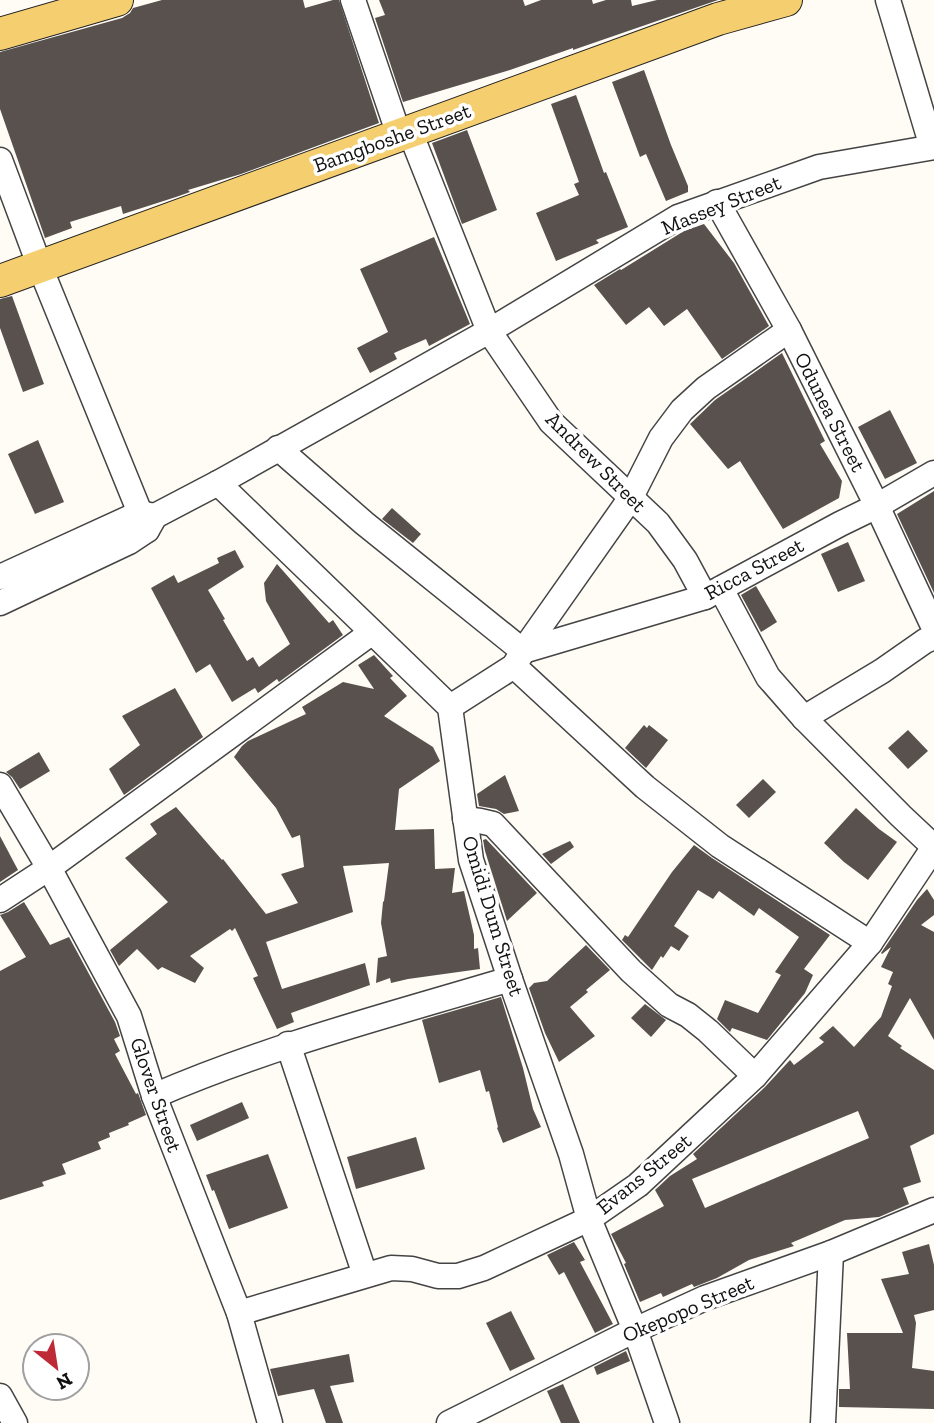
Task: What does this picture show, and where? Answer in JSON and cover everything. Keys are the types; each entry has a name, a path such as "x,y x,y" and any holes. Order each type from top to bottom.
{"main road":[{"path":"0,34 117,0"},
{"name":"Bamgboshe Street","path":"0,281 405,133 718,10 786,0"}],"street":[{"name":"Andrew Street","path":"353,0 405,133 489,331 551,422 658,523 713,593 768,677 804,718 934,847"},
{"path":"888,0 933,147"},
{"name":"Massey Street","path":"147,520 489,331 678,217 819,167 933,147"},
{"path":"0,160 40,267 147,520"},
{"name":"Odunea Street","path":"717,202 789,330 877,506 934,628"},
{"path":"218,483 450,707 519,658 630,499 661,438 682,410 706,387 789,330"},
{"path":"278,448 519,658 645,787 720,846 870,943"},
{"name":"Ricca Street","path":"519,658 713,593 934,473"},
{"path":"0,577 147,520"},
{"path":"0,603 129,542 147,520"},
{"path":"0,900 49,869 371,633"},
{"path":"804,718 934,637"},
{"name":"Omidi Dum Street","path":"450,707 471,860 572,1154 589,1219 635,1330 667,1423"},
{"name":"Glover Street","path":"0,785 129,1016 154,1096 239,1313 270,1423"},
{"path":"465,819 493,824 631,971 669,1005 688,1015 708,1031 755,1076"},
{"name":"Evans Street","path":"239,1313 391,1268 412,1269 438,1276 458,1276 484,1268 589,1219 638,1185 755,1076 870,943 934,847"},
{"path":"154,1096 203,1074 289,1044 510,979"},
{"path":"289,1044 365,1275"},
{"name":"Okepopo Street","path":"449,1423 705,1298 831,1253 934,1210"},
{"path":"823,1423 831,1253"},
{"path":"0,1396 15,1423"}],"building":[{"path":"162,0 303,0 305,8 339,0 379,123 123,214 121,206 70,222 72,228 45,238 0,109 0,52 122,18 133,8"},
{"path":"379,0 523,0 525,6 541,0 592,0 593,4 606,0 631,0 632,6 657,0 718,0 573,50 403,102 375,18 385,15"},
{"path":"644,70 688,186 688,192 666,201 646,154 640,157 612,82"},
{"path":"576,95 604,173 606,172 628,227 556,261 536,213 579,195 574,184 579,182 551,104"},
{"path":"467,130 497,210 462,224 432,143"},
{"path":"704,224 734,263 769,326 722,359 687,309 664,326 649,307 626,325 594,285 684,231"},
{"path":"434,237 470,324 429,346 426,339 394,353 397,359 370,373 357,348 388,332 360,269"},
{"path":"12,296 44,384 23,392 0,328 0,299"},
{"path":"782,353 825,441 820,444 842,481 839,498 783,529 740,461 728,469 690,424 715,400"},
{"path":"890,410 917,463 885,479 858,427"},
{"path":"38,440 64,502 35,514 8,454"},
{"path":"934,491 934,593 897,514"},
{"path":"392,508 421,534 413,543 382,519"},
{"path":"848,542 865,581 838,592 821,554"},
{"path":"235,550 244,567 208,590 247,661 253,657 259,667 290,644 266,601 264,583 277,564 329,623 333,620 343,635 279,682 277,679 258,693 255,688 232,702 210,664 196,673 151,588 174,575 178,583 219,563 217,558"},
{"path":"756,586 777,622 761,632 741,595"},
{"path":"374,655 407,696 384,716 433,747 440,761 399,789 395,830 434,829 435,869 455,868 452,893 464,891 474,935 474,949 478,948 480,969 391,983 390,978 376,983 378,958 387,956 381,923 389,863 343,866 353,912 266,942 282,989 365,963 370,985 291,1013 294,1022 277,1029 253,978 258,976 235,928 190,956 204,968 195,983 162,967 158,970 137,949 119,966 110,950 168,902 125,858 157,834 150,824 176,807 223,859 266,914 298,903 281,874 304,867 300,835 292,838 276,808 234,757 248,741 306,714 302,707 343,682 374,689 358,665"},
{"path":"175,688 203,737 124,795 109,769 140,745 122,716"},
{"path":"644,725 647,728 649,725 668,740 646,768 625,748"},
{"path":"908,730 928,751 908,769 888,748"},
{"path":"39,752 50,771 20,789 6,772"},
{"path":"505,775 519,811 504,814 496,809 479,806 477,794"},
{"path":"763,779 776,792 749,818 736,805"},
{"path":"856,808 897,842 868,880 824,843"},
{"path":"0,836 18,870 0,882"},
{"path":"486,839 537,893 507,921 485,851 483,840"},
{"path":"570,841 574,847 551,864 542,854"},
{"path":"694,845 830,935 804,969 813,975 805,993 767,1040 732,1028 730,1032 717,1019 725,1000 758,1013 781,975 775,972 799,937 759,908 754,916 719,891 713,899 698,890 674,926 689,936 679,951 671,946 652,970 622,940 625,935 628,937 672,872"},
{"path":"927,889 934,900 934,915 921,925 934,932 934,1040 910,998 888,1036 902,1046 900,1048 934,1070 934,1134 910,1146 921,1182 903,1188 909,1204 879,1217 845,1220 791,1243 794,1246 749,1260 717,1278 694,1287 692,1284 663,1297 661,1293 640,1302 624,1264 626,1263 611,1234 664,1206 655,1190 670,1176 697,1159 693,1154 790,1060 794,1065 824,1042 819,1038 833,1026 854,1047 881,1017 892,986 888,984 893,972 881,967 891,947 881,953","holes":["858,1111 869,1138 705,1208 692,1179"]},
{"path":"24,902 50,945 69,937 115,1022 120,1036 114,1039 120,1051 115,1054 136,1094 138,1093 146,1115 109,1133 110,1137 98,1142 101,1149 62,1164 66,1174 42,1182 44,1186 0,1200 0,971 26,957 0,915"},
{"path":"586,945 610,970 570,1007 595,1036 559,1062 529,988 534,983 547,981"},
{"path":"501,997 533,1109 541,1127 503,1143 489,1091 486,1092 480,1070 439,1083 422,1020"},
{"path":"645,1004 666,1020 651,1037 631,1018"},
{"path":"242,1102 249,1118 197,1141 190,1125"},
{"path":"416,1137 425,1169 356,1189 347,1157"},
{"path":"268,1154 288,1208 229,1229 206,1175"},
{"path":"574,1242 585,1260 580,1262 613,1324 595,1333 564,1272 559,1275 547,1255"},
{"path":"929,1244 934,1265 934,1310 914,1315 916,1323 912,1368 934,1371 934,1409 839,1407 839,1389 850,1389 847,1333 903,1333 881,1279 909,1274 902,1252"},
{"path":"511,1311 535,1359 510,1371 486,1323"},
{"path":"626,1351 630,1361 597,1375 594,1367"},
{"path":"349,1354 354,1382 330,1386 343,1423 326,1423 314,1389 278,1396 270,1369"},
{"path":"563,1384 580,1423 561,1423 547,1391"}]}
